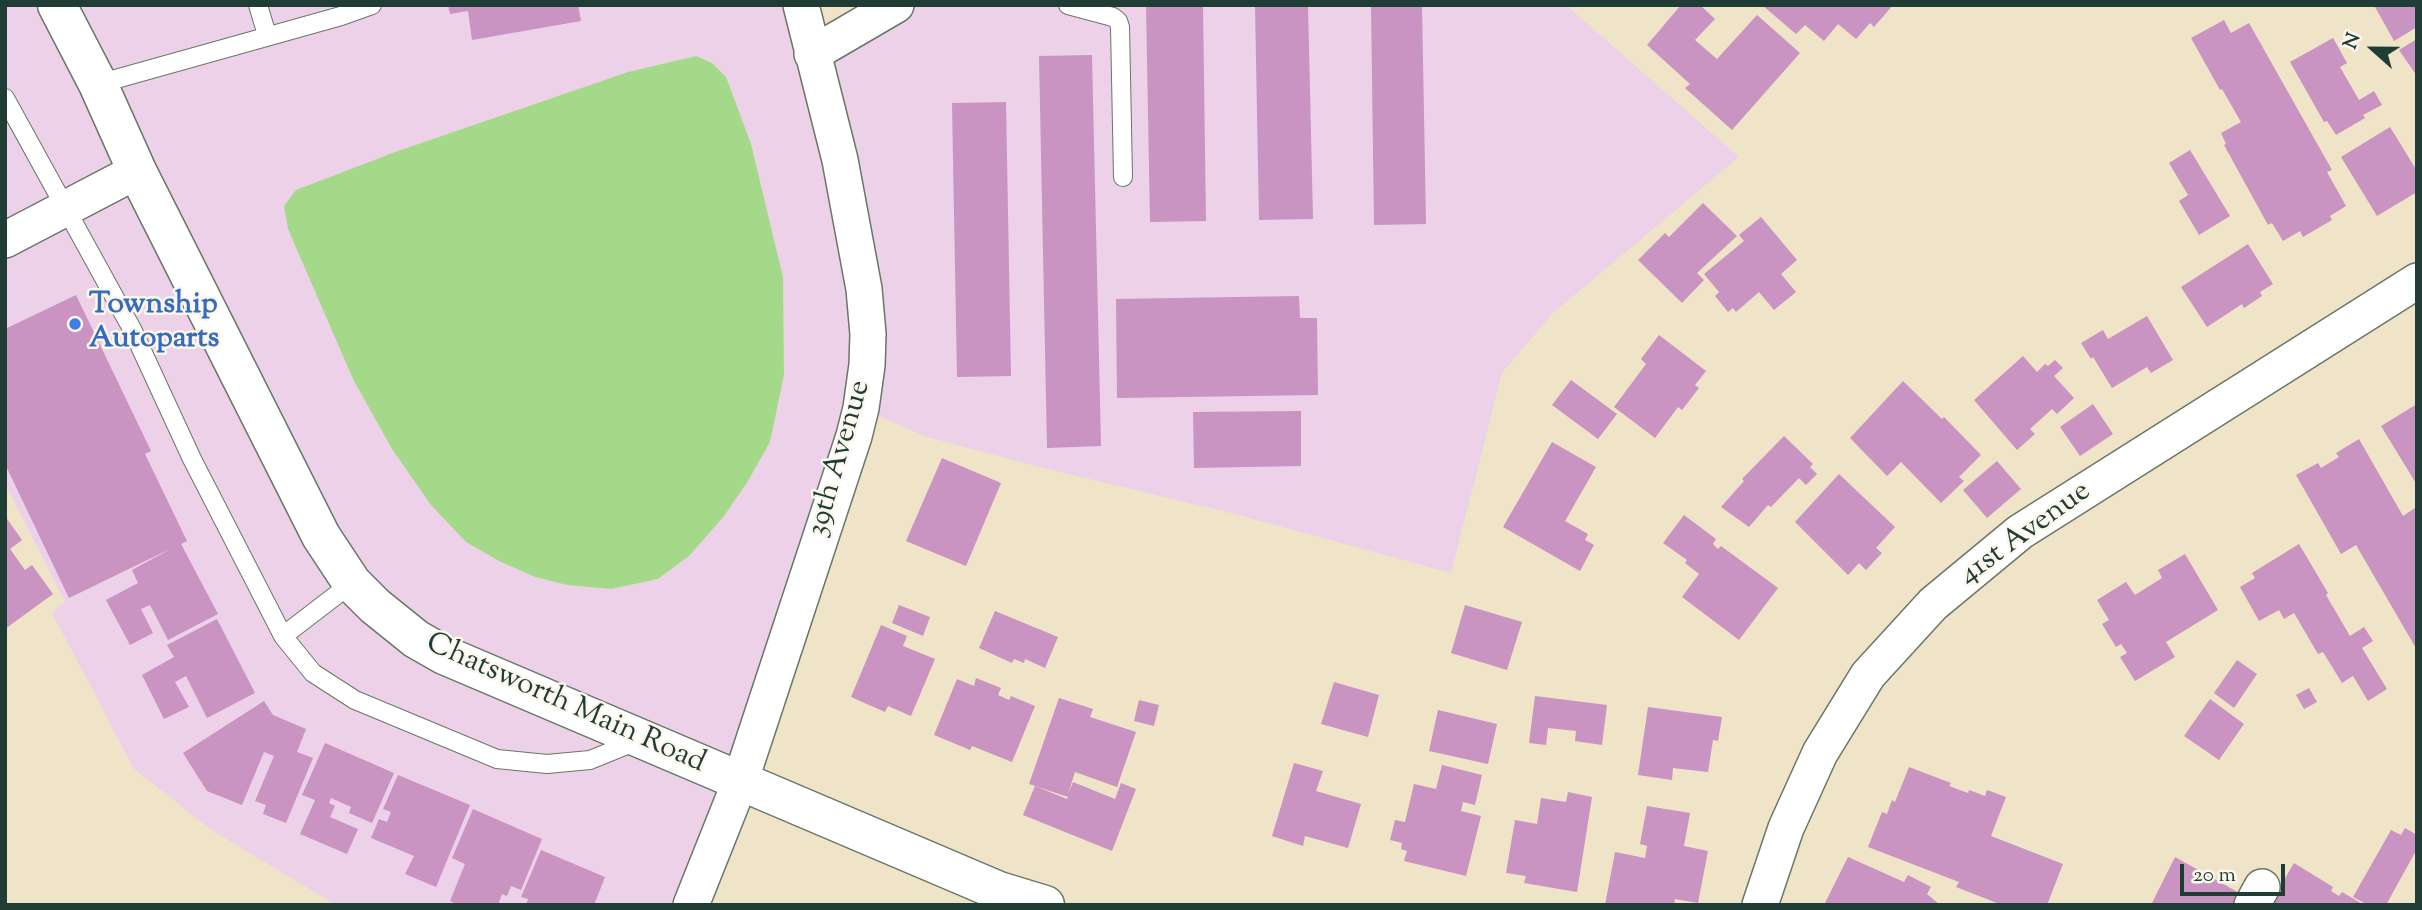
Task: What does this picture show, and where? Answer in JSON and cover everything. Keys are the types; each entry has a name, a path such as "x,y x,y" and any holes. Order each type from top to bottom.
{"street":[{"name":"Chatsworth Main Road","path":"57,5 98,84 137,171 321,536 352,583 396,624 444,655 740,782 997,898 1045,905"},
{"name":"39th Avenue","path":"692,904 740,782 854,436 867,365 864,289 840,160 801,5"},
{"path":"812,54 896,5"},
{"path":"5,240 137,171"},
{"name":"41st Avenue","path":"1760,905 1786,828 1820,753 1868,676 1933,604 2020,532 2417,281"}],"lane":[{"path":"258,5 267,35"},
{"path":"98,84 372,5"},
{"path":"1068,5 1107,14 1118,21 1121,33 1123,177"},
{"path":"5,98 132,330 192,459 283,636 313,673 335,689 398,719 497,758 547,764 590,760 640,739"},
{"path":"283,636 352,583"}],"shaded area":[{"path":"5,5 800,5 810,53 895,5 1566,5 1739,157 1553,313 1502,373 1451,573 1239,515 927,437 860,408 691,905 336,905 213,831 134,769 52,613 65,602 5,484","holes":["696,56 751,144 783,277 784,375 770,442 748,481 689,556 659,579 611,589 567,585 535,577 501,562 398,151 628,72"]}],"green space":[{"path":"696,56 712,63 726,77 751,144 783,277 784,375 770,442 724,516 689,556 658,579 611,589 567,585 535,577 466,542 431,505 392,449 353,379 288,229 284,206 296,190 398,151 628,72"}],"building":[{"path":"448,5 578,5 581,21 472,40 468,11 450,14"},
{"path":"1146,5 1203,5 1206,221 1150,222"},
{"path":"1255,5 1308,5 1313,219 1259,220"},
{"path":"1371,5 1422,5 1426,224 1374,225"},
{"path":"1681,5 1700,5 1715,19 1695,40 1717,59 1757,15 1800,53 1732,130 1685,88 1690,84 1647,45"},
{"path":"1762,5 1893,5 1874,27 1870,23 1856,39 1838,24 1824,41 1805,25 1796,34"},
{"path":"2374,5 2417,5 2417,27 2394,41"},
{"path":"2224,20 2231,33 2249,23 2332,170 2327,172 2346,206 2330,216 2332,220 2303,237 2300,231 2283,241 2272,223 2268,225 2224,145 2226,144 2221,133 2241,122 2191,38"},
{"path":"2333,38 2347,63 2340,67 2359,100 2374,91 2382,105 2336,135 2327,121 2324,122 2290,62"},
{"path":"2417,39 2417,76 2399,50"},
{"path":"1092,55 1101,446 1047,448 1039,56"},
{"path":"1006,102 1011,376 957,377 952,103"},
{"path":"2390,127 2417,171 2417,192 2377,216 2341,157"},
{"path":"2190,150 2230,216 2199,235 2179,201 2188,195 2169,163"},
{"path":"1703,203 1737,236 1697,273 1704,280 1682,303 1638,260 1665,233 1669,237"},
{"path":"1761,217 1797,260 1781,274 1796,292 1774,310 1759,292 1736,312 1733,308 1728,312 1715,296 1719,292 1704,274 1744,241 1739,235"},
{"path":"2248,244 2273,284 2260,292 2262,296 2244,308 2242,304 2207,327 2181,287"},
{"path":"76,295 151,451 145,454 187,541 181,544 218,614 168,640 150,605 141,609 153,633 130,645 106,600 138,583 132,570 172,548 69,598 5,464 5,329"},
{"path":"1299,296 1300,318 1317,318 1318,395 1117,398 1116,299"},
{"path":"2147,316 2173,360 2151,373 2147,367 2112,388 2081,343 2103,330 2108,339"},
{"path":"1659,335 1706,371 1695,385 1699,388 1682,410 1678,407 1655,438 1614,407 1646,364 1641,359"},
{"path":"2023,356 2037,372 2045,364 2048,366 2055,360 2063,368 2054,376 2074,398 2057,414 2052,409 2030,429 2035,434 2017,450 1974,400"},
{"path":"1571,380 1617,414 1598,439 1552,405"},
{"path":"1903,381 1942,419 1944,417 1981,455 1959,477 1964,481 1941,503 1901,462 1887,476 1850,438"},
{"path":"2093,404 2113,434 2080,456 2060,427"},
{"path":"2417,404 2417,485 2381,426"},
{"path":"1301,411 1301,466 1194,468 1193,412"},
{"path":"1784,436 1813,464 1810,467 1817,474 1806,485 1799,478 1771,507 1768,505 1749,527 1721,507 1744,481 1742,479"},
{"path":"2359,439 2403,516 2415,508 2417,510 2417,650 2356,545 2341,554 2296,475 2318,463 2321,468 2339,457 2336,453"},
{"path":"1552,442 1596,467 1565,521 1588,534 1585,540 1594,545 1580,571 1503,527"},
{"path":"942,458 1001,483 966,566 906,541"},
{"path":"1997,461 2021,489 1987,518 1963,490"},
{"path":"1839,474 1895,527 1876,548 1882,553 1866,570 1859,563 1848,575 1795,522"},
{"path":"1684,515 1716,539 1713,544 1718,549 1721,546 1778,588 1739,640 1682,597 1699,574 1685,563 1687,560 1663,543"},
{"path":"5,516 22,540 10,549 25,570 32,565 53,594 5,629"},
{"path":"2299,544 2350,636 2364,627 2373,641 2362,648 2387,689 2368,701 2353,676 2342,683 2323,652 2318,654 2294,613 2284,619 2279,610 2259,621 2240,587 2255,578 2252,573"},
{"path":"2185,554 2218,610 2166,642 2175,657 2135,681 2120,657 2127,653 2121,644 2116,647 2102,624 2109,620 2097,600 2126,582 2135,595 2162,578 2158,570"},
{"path":"899,605 930,617 923,636 892,623"},
{"path":"1465,605 1522,622 1507,670 1451,653"},
{"path":"995,611 1058,637 1045,668 1025,659 1024,663 1014,659 1012,663 979,648"},
{"path":"217,619 255,693 207,718 186,676 175,682 189,707 164,719 142,675 174,657 167,645"},
{"path":"881,625 907,636 903,646 935,659 911,716 888,706 885,712 851,697"},
{"path":"2237,660 2257,674 2234,708 2214,693"},
{"path":"976,678 1001,688 998,695 1009,700 1011,696 1035,706 1012,762 972,746 970,750 934,735 957,679 974,686"},
{"path":"1334,682 1379,695 1368,737 1321,724"},
{"path":"2309,688 2317,702 2304,709 2296,695"},
{"path":"1535,696 1607,705 1602,745 1575,741 1576,731 1548,728 1546,745 1529,743"},
{"path":"1059,698 1093,709 1090,717 1136,732 1117,787 1075,772 1068,794 1073,782 1115,799 1121,783 1136,789 1112,851 1023,815 1035,786 1029,784","holes":["1035,786 1068,797 1067,799"]},
{"path":"2210,699 2244,724 2219,760 2184,736"},
{"path":"1139,700 1159,705 1154,726 1134,721"},
{"path":"264,701 273,715 306,729 297,752 313,758 286,823 263,814 266,805 255,801 274,756 264,752 242,805 207,791 183,753"},
{"path":"1648,707 1722,717 1718,741 1713,740 1708,772 1673,768 1672,780 1638,775"},
{"path":"1438,710 1497,724 1488,764 1429,751"},
{"path":"325,743 394,773 372,823 349,813 351,807 331,798 329,803 335,806 330,817 358,829 347,854 300,834 315,800 302,795"},
{"path":"1294,763 1323,771 1316,791 1361,804 1348,848 1305,836 1303,846 1272,836"},
{"path":"1442,765 1482,775 1475,805 1463,802 1461,811 1481,816 1466,876 1404,861 1407,851 1401,849 1402,843 1390,840 1395,820 1405,822 1414,784 1436,789"},
{"path":"1909,767 1951,783 1949,786 1968,793 1969,790 1985,796 1987,790 2006,797 1991,836 2063,864 2047,905 2002,905 1956,887 1959,882 1868,847 1882,812 1887,814 1892,800 1895,802"},
{"path":"398,775 470,805 436,887 405,874 414,856 371,838 379,819 387,822 391,812 383,809"},
{"path":"1568,792 1592,797 1577,892 1524,883 1526,876 1506,873 1515,820 1537,824 1541,798 1566,802"},
{"path":"1647,806 1690,813 1684,846 1708,851 1698,903 1675,899 1674,905 1605,905 1615,852 1645,858 1647,846 1640,844"},
{"path":"473,809 542,839 521,890 511,886 507,896 502,894 498,905 459,905 450,901 465,864 452,858"},
{"path":"2405,828 2417,835 2417,849 2386,905 2368,905 2353,897 2391,830 2401,835"},
{"path":"541,850 605,877 594,905 526,905 528,899 521,897"},
{"path":"1848,857 1904,882 1908,875 1931,887 1927,894 1940,905 1824,905"},
{"path":"2175,857 2243,895 2238,905 2151,905"},
{"path":"2294,863 2333,887 2331,891 2339,896 2342,892 2364,905 2269,905"}],"place":[{"name":"Township Autoparts","path":"75,324"}]}
